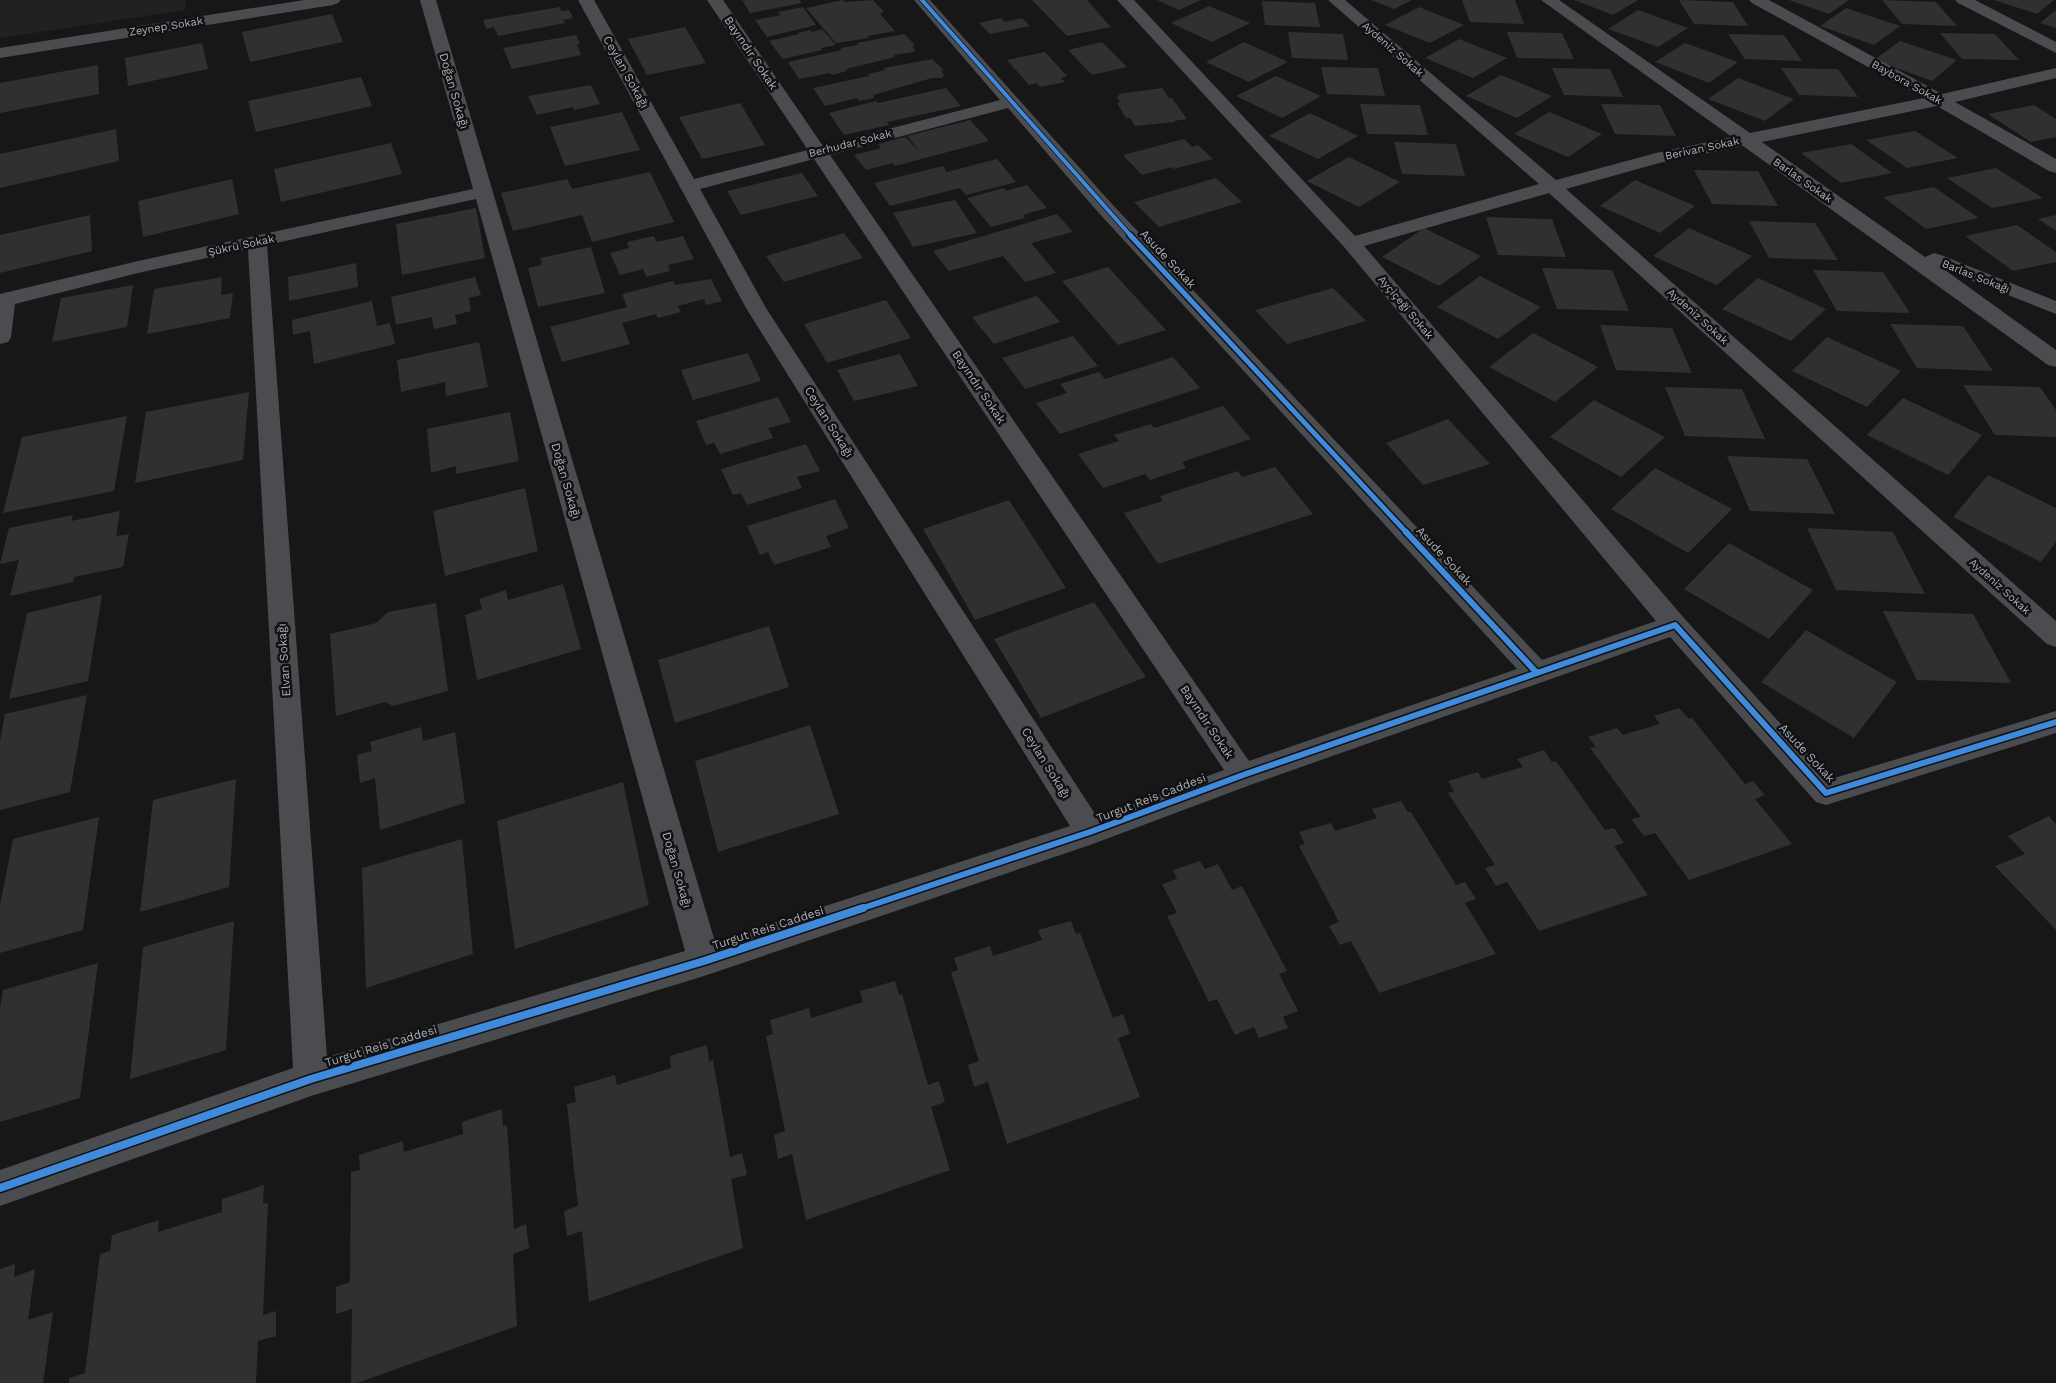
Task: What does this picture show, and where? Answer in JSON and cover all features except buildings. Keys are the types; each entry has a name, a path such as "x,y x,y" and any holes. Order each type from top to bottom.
{"street":[{"name":"Zeynep Sokak","path":"0,53 333,0"},
{"name":"Doğan Sokağı","path":"428,0 704,961"},
{"name":"Ceylan Sokağı","path":"586,0 756,308 1090,832"},
{"name":"Bayındır Sokak","path":"715,0 1243,775"},
{"name":"Asude Sokak","path":"922,0 1104,208 1537,673"},
{"name":"Ayçiçeği Sokak","path":"1125,0 1352,244 1675,625"},
{"name":"Aydeniz Sokak","path":"1336,0 1553,188 2056,636"},
{"name":"Barlas Sokak","path":"1549,0 1745,140 1896,244 2056,360"},
{"name":"Baybora Sokak","path":"1757,0 1940,100 2056,167"},
{"path":"1962,0 2056,48"},
{"name":"Berivan Sokak","path":"1352,244 1377,234 1553,188 1656,158 1940,100 2056,72"},
{"name":"Berhudar Sokak","path":"689,186 1012,102"},
{"name":"Şükrü Sokak","path":"2,300 138,267 483,192"},
{"name":"Elvan Sokağı","path":"256,242 311,1079"},
{"name":"Barlas Sokağı","path":"1896,244 2056,308"},
{"path":"0,337 2,300"},
{"name":"Asude Sokak","path":"1675,625 1826,793 2056,722"},
{"path":"1537,673 1675,625"},
{"name":"Turgut Reis Caddesi","path":"0,1188 311,1079 704,961 1090,832 1243,775 1537,673"}],"shaded area":[{"path":"0,0 186,0 185,10 0,38"}],"cycle path":[{"path":"922,0 1104,207 1537,673 1675,625 1826,793 2056,722"},
{"path":"0,1188 311,1079 704,961 1090,832 1243,775 1537,673"}]}
